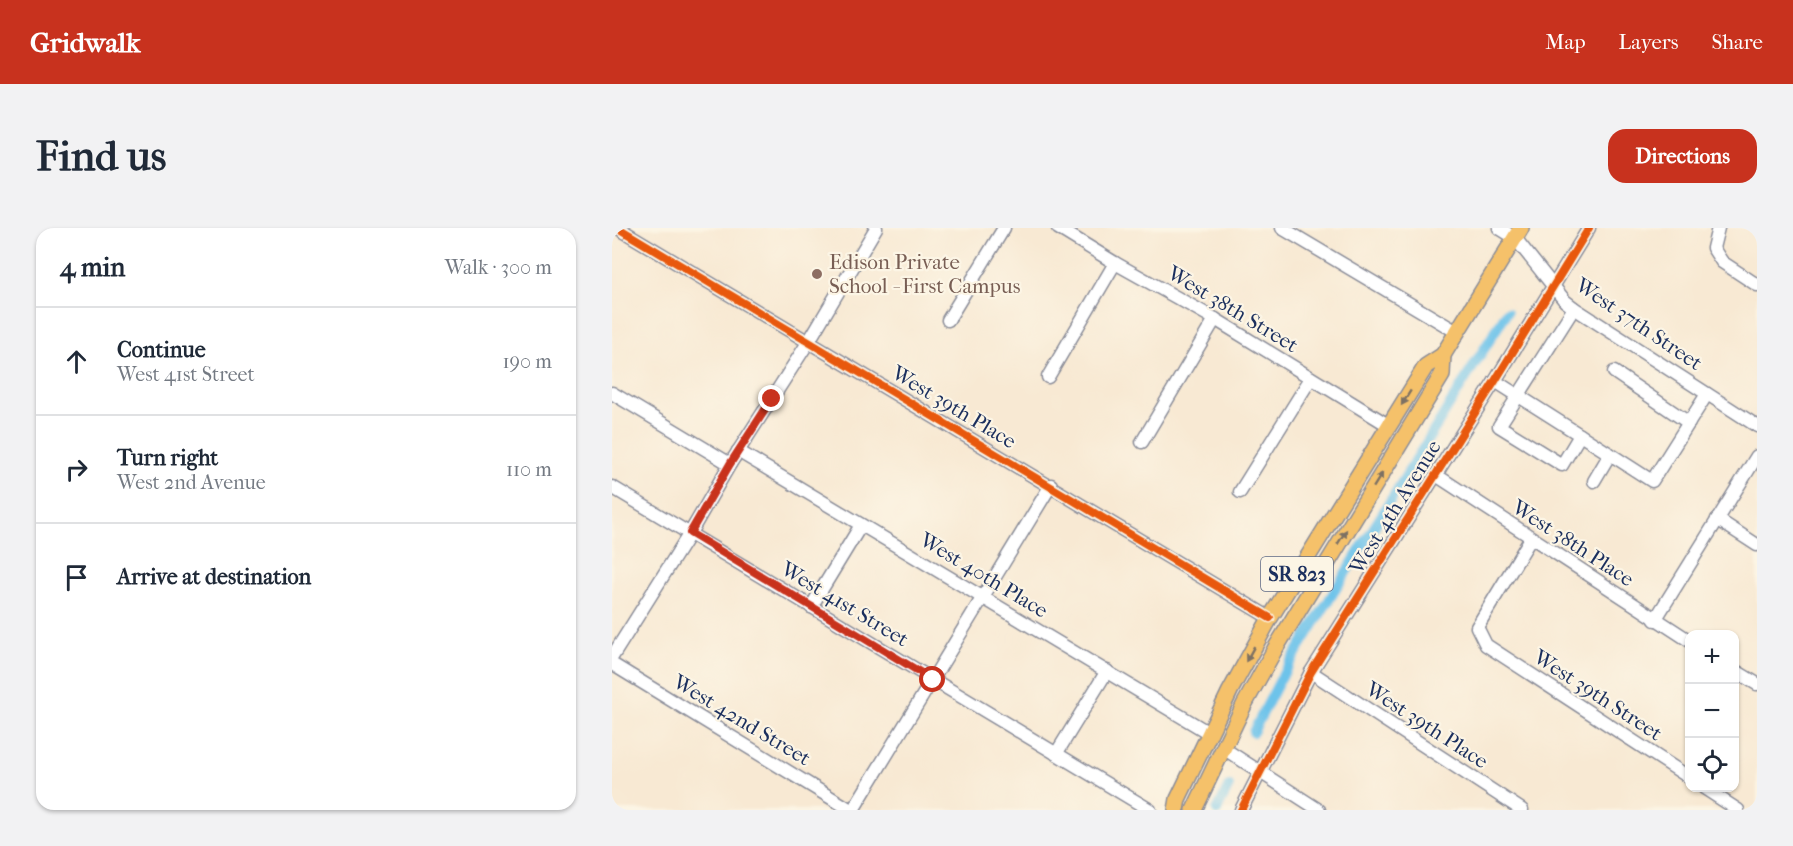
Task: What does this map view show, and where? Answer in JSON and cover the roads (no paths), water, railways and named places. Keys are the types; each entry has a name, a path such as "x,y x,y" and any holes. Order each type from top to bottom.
{"main road":[{"name":"West 4th Avenue","path":"1176,810 1178,799 1209,733 1270,618 1426,366 1443,355 1518,233"},
{"name":"West 4th Avenue","path":"1194,810 1244,705 1293,617 1442,375 1443,355"},
{"path":"1388,425 1395,432 1396,451"}],"street":[{"name":"West 39th Place","path":"618,228 1270,618"},
{"path":"612,657 876,228"},
{"path":"948,320 1004,228"},
{"name":"West 38th Street","path":"1058,228 1215,319 1388,425"},
{"path":"1282,228 1457,332"},
{"name":"West 37th Street","path":"1499,228 1518,233 1553,285 1565,301 1574,308 1757,426"},
{"name":"West 4th Avenue","path":"1241,810 1311,672 1436,476 1589,228"},
{"path":"1718,228 1713,248 1722,262 1757,285"},
{"path":"1048,377 1115,263"},
{"path":"1574,308 1499,426 1562,465 1580,435"},
{"path":"1142,442 1215,319"},
{"path":"1614,372 1689,423"},
{"path":"1240,492 1311,378"},
{"path":"1495,381 1652,481 1707,394"},
{"path":"612,393 730,464"},
{"name":"West 40th Place","path":"738,451 1209,733"},
{"path":"1594,481 1610,454"},
{"path":"1655,620 1757,456"},
{"name":"West 38th Place","path":"1436,476 1685,639"},
{"path":"852,810 985,597 1051,485"},
{"name":"West 41st Street","path":"612,488 1150,810"},
{"path":"1717,519 1757,545"},
{"path":"811,607 861,525"},
{"name":"West 39th Street","path":"1531,538 1477,627 1486,645 1685,775"},
{"name":"West 42nd Street","path":"612,664 852,810"},
{"path":"1056,754 1107,671"},
{"name":"West 39th Place","path":"1311,672 1522,810"},
{"path":"1739,673 1757,684"},
{"path":"1223,748 1319,810"},
{"path":"1710,792 1738,810"}],"waterway":[{"path":"1253,732 1282,676 1507,312"},
{"path":"1217,810 1229,786"}],"place":[{"name":"Edison Private School - First Campus","path":"817,274"}]}
